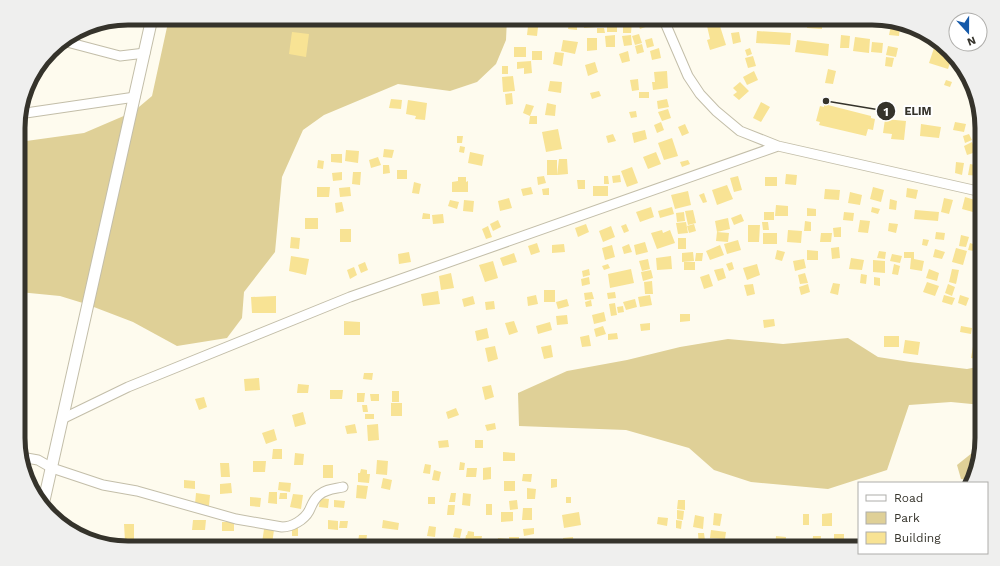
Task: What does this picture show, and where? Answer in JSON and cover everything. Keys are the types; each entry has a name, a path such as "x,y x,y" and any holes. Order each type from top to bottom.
{"main road":[{"path":"45,498 151,25"}],"street":[{"path":"666,25 688,76 700,94 716,111 740,131 778,146 975,190"},
{"path":"70,43 120,56 145,53"},
{"path":"26,113 135,97"},
{"path":"62,419 128,387 350,296 778,146"},
{"path":"27,458 38,460 52,468 103,485 137,491 236,519 282,527 290,527 308,513 313,500 320,494 327,490 343,487"}],"green space":[{"path":"167,25 507,25 506,40 496,64 477,82 450,91 398,84 324,115 303,130 282,177 275,252 244,292 242,318 227,338 177,346 133,322 86,304 60,296 25,293 25,141 84,133 133,112 152,96"},
{"path":"848,338 878,357 967,369 975,367 975,404 951,402 909,405 887,470 828,489 751,482 714,470 689,448 626,430 519,426 518,393 567,371 627,360 680,347 728,339 783,344"},
{"path":"974,451 966,479 961,479 957,465"}],"building":[{"path":"569,25 577,25 577,30 568,29"},
{"path":"584,25 596,25 596,27 584,28"},
{"path":"607,25 617,25 617,32 607,32"},
{"path":"623,25 632,25 631,33 623,33"},
{"path":"638,25 648,25 648,26 640,29"},
{"path":"720,25 726,45 710,50 707,40 710,39 707,26"},
{"path":"736,25 752,25 736,27"},
{"path":"807,25 822,25 822,29 807,28"},
{"path":"528,26 538,27 537,36 527,35"},
{"path":"891,27 900,29 899,36 889,35"},
{"path":"597,28 604,28 605,33 597,33"},
{"path":"757,31 791,33 790,45 756,43"},
{"path":"292,32 309,34 306,57 289,54"},
{"path":"739,32 741,42 733,44 731,33"},
{"path":"639,34 642,43 635,45 632,36"},
{"path":"615,35 615,47 606,47 605,36"},
{"path":"631,35 632,45 624,46 622,36"},
{"path":"841,35 850,36 849,48 840,48"},
{"path":"855,37 870,39 869,53 853,51"},
{"path":"587,38 597,38 597,50 587,51"},
{"path":"652,38 654,46 647,48 645,40"},
{"path":"563,40 578,42 575,54 561,51"},
{"path":"797,40 829,44 828,56 795,52"},
{"path":"872,42 883,43 882,53 871,52"},
{"path":"642,44 644,52 637,54 635,46"},
{"path":"888,46 898,48 896,57 886,55"},
{"path":"514,47 526,47 526,57 514,57"},
{"path":"659,48 661,58 652,60 650,51"},
{"path":"750,48 752,54 747,56 745,50"},
{"path":"934,48 939,50 950,62 948,69 929,63"},
{"path":"532,51 542,51 542,60 532,60"},
{"path":"628,51 630,61 622,63 619,54"},
{"path":"555,52 564,53 562,66 553,64"},
{"path":"753,56 756,66 748,68 745,58"},
{"path":"886,57 894,58 892,67 885,66"},
{"path":"531,61 532,73 524,74 524,68 517,69 517,62"},
{"path":"595,62 598,72 588,76 585,65"},
{"path":"502,66 508,66 508,74 502,74"},
{"path":"828,69 836,71 833,84 825,83"},
{"path":"667,71 668,88 653,90 652,82 655,82 654,72"},
{"path":"754,71 758,80 747,85 743,77"},
{"path":"513,76 515,91 503,92 502,77"},
{"path":"638,79 639,90 632,91 630,80"},
{"path":"946,80 952,82 950,87 944,85"},
{"path":"550,81 562,82 561,93 548,91"},
{"path":"740,82 749,91 739,100 733,95 737,92 733,88"},
{"path":"599,91 601,96 592,99 590,93"},
{"path":"639,92 649,92 649,98 639,98"},
{"path":"512,93 513,104 506,105 505,94"},
{"path":"391,99 402,100 401,109 389,108"},
{"path":"667,99 669,107 658,109 657,101"},
{"path":"408,100 427,103 425,120 415,119 416,116 406,114"},
{"path":"761,102 770,107 761,122 753,118"},
{"path":"547,103 556,105 555,116 545,115"},
{"path":"526,104 534,106 530,116 523,113"},
{"path":"824,104 871,116 871,118 875,119 873,130 868,129 866,136 819,125 820,122 816,121 820,106 824,107"},
{"path":"668,109 671,118 662,121 658,112"},
{"path":"636,111 637,117 631,118 629,112"},
{"path":"530,116 537,116 537,124 529,124"},
{"path":"885,119 906,121 904,140 891,139 892,134 883,133"},
{"path":"661,122 664,130 657,133 654,125"},
{"path":"955,122 966,124 964,132 953,130"},
{"path":"685,124 689,133 682,136 678,127"},
{"path":"921,124 941,127 939,138 920,136"},
{"path":"558,129 562,149 546,152 542,132"},
{"path":"645,130 647,139 634,143 632,133"},
{"path":"613,134 616,141 608,143 606,136"},
{"path":"969,134 972,140 965,143 963,136"},
{"path":"457,136 463,136 462,143 457,143"},
{"path":"672,138 678,156 664,160 658,143"},
{"path":"972,142 975,152 967,155 964,146"},
{"path":"460,146 465,147 464,153 459,152"},
{"path":"384,149 394,150 392,158 383,157"},
{"path":"346,150 359,151 358,163 345,161"},
{"path":"470,152 484,155 482,166 468,163"},
{"path":"656,152 661,164 648,169 643,157"},
{"path":"331,154 342,154 342,163 331,162"},
{"path":"378,157 381,165 371,168 369,160"},
{"path":"559,159 567,159 568,174 557,175"},
{"path":"318,160 324,161 323,169 317,168"},
{"path":"547,160 557,160 557,175 547,175"},
{"path":"688,160 690,164 682,167 680,162"},
{"path":"956,162 964,163 962,175 955,173"},
{"path":"970,164 975,165 975,176 968,175"},
{"path":"383,165 389,165 390,173 383,174"},
{"path":"632,167 638,183 627,187 621,171"},
{"path":"397,170 407,170 407,179 397,179"},
{"path":"342,172 342,180 333,181 332,173"},
{"path":"353,172 361,172 360,185 352,184"},
{"path":"786,174 797,175 796,185 785,184"},
{"path":"620,175 621,182 613,183 612,176"},
{"path":"544,176 546,183 538,185 537,177"},
{"path":"604,176 608,176 609,184 604,184"},
{"path":"738,176 742,190 734,192 730,178"},
{"path":"458,177 466,177 466,182 468,181 468,192 452,192 452,182 458,181"},
{"path":"765,177 777,177 777,186 765,186"},
{"path":"577,180 585,180 585,189 578,189"},
{"path":"414,182 421,184 419,194 412,193"},
{"path":"727,185 733,199 717,205 712,190"},
{"path":"593,186 608,186 608,196 593,196"},
{"path":"317,187 330,187 329,197 317,197"},
{"path":"350,187 351,196 340,197 339,188"},
{"path":"531,187 533,194 523,196 521,189"},
{"path":"873,187 884,190 881,202 870,199"},
{"path":"549,188 549,195 543,195 542,189"},
{"path":"907,188 918,190 916,199 906,197"},
{"path":"825,189 840,190 839,200 824,199"},
{"path":"688,191 691,205 675,209 671,195"},
{"path":"850,192 862,195 860,205 848,203"},
{"path":"704,193 707,202 703,203 699,195"},
{"path":"965,197 975,200 973,212 962,209"},
{"path":"509,198 512,208 500,211 498,201"},
{"path":"944,198 953,200 949,214 941,212"},
{"path":"890,199 897,201 896,210 889,209"},
{"path":"450,200 459,202 457,209 448,206"},
{"path":"464,200 474,201 473,212 463,211"},
{"path":"342,202 344,211 336,213 335,203"},
{"path":"776,205 788,206 788,216 775,216"},
{"path":"651,207 654,217 640,222 636,212"},
{"path":"672,207 674,214 660,218 658,211"},
{"path":"872,207 880,209 878,214 871,212"},
{"path":"807,208 816,209 816,216 807,216"},
{"path":"693,210 696,223 688,225 685,211"},
{"path":"915,210 939,212 938,221 914,219"},
{"path":"684,212 685,221 677,222 676,213"},
{"path":"764,212 774,212 774,220 764,220"},
{"path":"844,212 854,213 853,221 843,220"},
{"path":"423,213 430,214 430,219 422,219"},
{"path":"443,214 444,223 433,224 432,215"},
{"path":"741,214 744,221 734,225 731,218"},
{"path":"305,218 318,218 318,229 305,229"},
{"path":"728,218 730,229 717,232 715,221"},
{"path":"498,220 501,227 493,231 490,224"},
{"path":"860,220 870,221 868,233 858,232"},
{"path":"805,221 811,222 811,231 804,231"},
{"path":"686,222 688,233 678,234 676,223"},
{"path":"762,222 768,222 769,230 763,230"},
{"path":"889,223 898,224 896,233 888,231"},
{"path":"586,224 589,232 578,237 575,228"},
{"path":"626,224 629,231 624,233 621,226"},
{"path":"694,224 696,231 689,233 687,226"},
{"path":"748,225 760,225 759,242 748,242"},
{"path":"488,226 492,237 486,239 482,229"},
{"path":"611,226 615,237 603,242 599,231"},
{"path":"841,227 841,237 834,237 833,228"},
{"path":"340,229 351,229 351,242 340,242"},
{"path":"662,230 663,233 670,230 675,243 657,249 651,233"},
{"path":"788,230 802,231 801,243 787,242"},
{"path":"717,232 729,233 728,242 716,241"},
{"path":"936,232 945,233 944,240 935,239"},
{"path":"763,233 777,233 777,244 763,244"},
{"path":"821,233 832,233 831,242 820,242"},
{"path":"961,235 969,237 966,247 959,246"},
{"path":"291,237 300,238 299,249 290,248"},
{"path":"678,238 686,238 686,249 678,249"},
{"path":"923,239 929,240 927,246 922,245"},
{"path":"738,240 741,250 727,254 724,244"},
{"path":"645,242 648,252 636,255 634,245"},
{"path":"537,243 540,252 531,255 528,246"},
{"path":"970,243 975,245 974,251 968,250"},
{"path":"564,244 565,252 552,253 552,245"},
{"path":"629,244 632,252 624,254 622,247"},
{"path":"612,245 615,257 605,260 602,248"},
{"path":"720,245 724,255 710,260 706,251"},
{"path":"839,247 840,258 832,259 831,248"},
{"path":"956,248 967,251 963,265 952,262"},
{"path":"935,249 945,252 942,259 933,257"},
{"path":"777,250 785,252 782,261 775,259"},
{"path":"807,250 818,251 818,260 807,260"},
{"path":"879,251 886,252 885,259 877,258"},
{"path":"409,252 411,262 399,264 398,254"},
{"path":"693,252 694,261 682,262 682,253"},
{"path":"904,252 914,252 914,259 924,261 922,271 910,269 911,258 904,258"},
{"path":"514,253 517,262 503,266 500,258"},
{"path":"696,253 703,253 702,261 695,261"},
{"path":"892,254 902,256 900,263 890,261"},
{"path":"291,256 309,259 306,275 289,271"},
{"path":"671,256 672,269 657,270 656,258"},
{"path":"851,258 864,260 862,270 849,269"},
{"path":"648,259 650,269 642,271 639,261"},
{"path":"804,259 806,268 795,271 793,261"},
{"path":"873,260 885,261 885,273 873,272"},
{"path":"493,261 498,278 485,282 479,265"},
{"path":"365,262 368,270 361,273 358,265"},
{"path":"684,262 695,262 695,270 684,270"},
{"path":"732,262 734,269 729,271 726,264"},
{"path":"608,264 610,268 604,270 602,266"},
{"path":"757,264 760,275 747,280 743,268"},
{"path":"894,264 900,266 898,275 892,274"},
{"path":"354,267 357,275 350,279 347,270"},
{"path":"723,268 726,278 718,281 714,270"},
{"path":"589,269 590,275 583,277 582,271"},
{"path":"631,269 634,283 610,288 608,274"},
{"path":"929,269 939,273 937,281 926,278"},
{"path":"952,269 959,270 956,284 949,282"},
{"path":"651,270 653,278 643,281 641,272"},
{"path":"451,273 454,288 441,290 439,276"},
{"path":"805,273 808,283 800,284 798,275"},
{"path":"709,274 713,286 704,289 700,277"},
{"path":"861,274 867,275 866,284 860,283"},
{"path":"589,277 590,284 582,286 581,279"},
{"path":"874,277 880,278 880,286 874,285"},
{"path":"652,281 653,294 645,294 644,282"},
{"path":"927,282 939,286 935,296 923,292"},
{"path":"833,283 840,284 838,295 830,293"},
{"path":"753,284 755,294 747,296 744,285"},
{"path":"808,284 810,292 801,295 799,287"},
{"path":"948,284 955,287 952,296 945,293"},
{"path":"544,290 555,290 555,302 544,302"},
{"path":"438,291 440,304 423,306 421,294"},
{"path":"592,292 594,299 585,300 584,293"},
{"path":"615,292 616,298 608,299 607,293"},
{"path":"536,295 538,304 528,306 527,297"},
{"path":"650,295 652,305 640,307 638,297"},
{"path":"944,295 955,298 952,305 942,302"},
{"path":"960,295 969,298 966,306 958,303"},
{"path":"276,296 276,313 252,313 251,297"},
{"path":"473,296 475,304 464,307 462,299"},
{"path":"567,299 569,306 558,309 556,302"},
{"path":"635,299 637,307 626,310 623,302"},
{"path":"591,300 592,306 586,307 585,302"},
{"path":"494,301 495,309 486,310 485,302"},
{"path":"615,303 617,315 611,316 609,304"},
{"path":"623,306 624,312 618,313 617,307"},
{"path":"604,312 606,321 594,324 592,315"},
{"path":"680,314 690,314 690,321 680,322"},
{"path":"567,315 568,324 557,325 556,316"},
{"path":"774,319 775,326 764,328 763,320"},
{"path":"344,321 360,322 360,335 344,335"},
{"path":"514,321 518,332 509,335 505,323"},
{"path":"550,322 552,330 538,334 536,326"},
{"path":"650,323 650,330 641,331 640,324"},
{"path":"603,326 606,334 596,337 594,329"},
{"path":"961,326 972,328 971,334 960,332"},
{"path":"487,328 489,338 477,341 475,331"},
{"path":"617,333 618,339 608,340 608,334"},
{"path":"589,335 591,346 582,347 580,337"},
{"path":"884,336 899,336 899,347 884,347"},
{"path":"905,340 920,342 918,355 903,353"},
{"path":"974,341 975,341 975,359 971,358"},
{"path":"551,345 553,357 544,359 541,347"},
{"path":"495,346 498,359 488,362 485,348"},
{"path":"364,373 373,373 372,380 363,379"},
{"path":"259,378 260,390 245,391 244,379"},
{"path":"298,384 309,385 308,393 297,393"},
{"path":"491,385 494,397 485,400 482,387"},
{"path":"330,390 343,390 342,399 330,399"},
{"path":"392,391 399,391 399,402 392,402"},
{"path":"357,393 365,393 364,402 357,402"},
{"path":"370,394 379,394 379,401 371,401"},
{"path":"204,397 207,407 199,410 195,399"},
{"path":"391,403 402,403 402,416 391,416"},
{"path":"362,405 367,405 368,412 363,412"},
{"path":"456,408 459,415 448,419 446,412"},
{"path":"303,412 306,424 295,427 292,415"},
{"path":"365,414 374,414 374,419 365,419"},
{"path":"495,423 496,429 487,431 485,425"},
{"path":"355,424 357,433 347,434 345,426"},
{"path":"378,424 379,440 368,441 367,425"},
{"path":"274,429 277,440 266,444 262,433"},
{"path":"448,440 449,447 439,448 438,441"},
{"path":"475,440 483,440 483,448 475,448"},
{"path":"273,449 282,449 282,459 272,459"},
{"path":"503,452 515,453 515,461 503,461"},
{"path":"295,453 304,454 303,465 294,465"},
{"path":"377,460 388,461 387,475 376,474"},
{"path":"253,461 266,461 265,472 253,472"},
{"path":"460,462 465,463 464,470 459,470"},
{"path":"220,463 229,463 230,477 221,477"},
{"path":"425,464 431,465 430,474 423,473"},
{"path":"323,465 333,465 333,478 323,478"},
{"path":"491,467 491,479 483,480 483,468"},
{"path":"467,468 477,468 476,477 466,477"},
{"path":"361,469 367,470 367,474 370,474 369,483 358,482 358,473 360,473"},
{"path":"434,470 441,472 439,481 432,480"},
{"path":"523,474 532,474 531,482 522,481"},
{"path":"383,478 392,480 390,490 381,488"},
{"path":"551,479 557,479 557,487 551,488"},
{"path":"184,480 195,481 195,489 184,488"},
{"path":"504,481 515,481 515,491 504,491"},
{"path":"279,482 291,483 290,492 278,490"},
{"path":"231,483 232,493 220,494 220,484"},
{"path":"357,485 368,486 366,499 356,498"},
{"path":"527,488 536,489 535,499 527,499"},
{"path":"269,492 277,492 277,504 268,503"},
{"path":"196,493 210,495 209,506 195,504"},
{"path":"280,493 287,493 287,499 279,499"},
{"path":"451,493 456,493 455,502 449,502"},
{"path":"463,493 471,494 470,506 462,505"},
{"path":"293,494 303,495 301,509 290,507"},
{"path":"250,497 261,498 260,507 250,506"},
{"path":"428,497 435,497 435,504 428,504"},
{"path":"566,497 571,497 571,503 566,503"},
{"path":"320,498 329,499 328,508 319,507"},
{"path":"334,500 345,501 344,508 334,507"},
{"path":"517,500 518,509 510,510 509,501"},
{"path":"678,500 685,500 685,510 677,509"},
{"path":"486,504 492,504 492,515 486,515"},
{"path":"448,505 455,505 454,515 447,515"},
{"path":"523,508 532,508 532,520 522,520"},
{"path":"677,510 684,511 683,520 677,519"},
{"path":"501,512 513,512 513,521 501,522"},
{"path":"579,512 581,525 564,528 562,515"},
{"path":"714,513 722,514 720,526 713,525"},
{"path":"832,513 832,526 822,526 822,514"},
{"path":"803,514 809,514 809,525 803,525"},
{"path":"695,515 704,517 703,529 693,527"},
{"path":"658,517 668,518 667,526 657,524"},
{"path":"193,520 206,520 205,530 192,530"},
{"path":"328,520 338,521 338,530 328,529"},
{"path":"383,520 399,523 398,530 382,528"},
{"path":"676,520 682,521 681,529 676,528"},
{"path":"340,521 348,521 347,528 339,528"},
{"path":"222,522 234,522 234,531 222,531"},
{"path":"124,524 134,524 134,541 125,541"},
{"path":"429,526 436,527 435,537 427,536"},
{"path":"292,528 298,528 298,536 292,536"},
{"path":"455,528 462,529 460,538 453,537"},
{"path":"534,528 534,534 524,536 523,529"},
{"path":"264,529 274,530 272,541 262,541"},
{"path":"711,530 726,532 725,539 710,538"},
{"path":"468,531 474,532 474,536 482,536 481,541 465,541"},
{"path":"698,533 704,533 705,541 699,541"},
{"path":"834,534 844,534 844,541 834,541"},
{"path":"359,535 367,535 366,541 358,541"},
{"path":"776,536 786,537 786,541 776,541"},
{"path":"813,536 821,536 821,541 813,541"},
{"path":"509,537 519,537 519,541 509,541"},
{"path":"573,537 573,541 563,541 563,538"},
{"path":"498,538 508,539 508,541 498,541"}],"place":[{"name":"ELIM","path":"826,101"}]}
